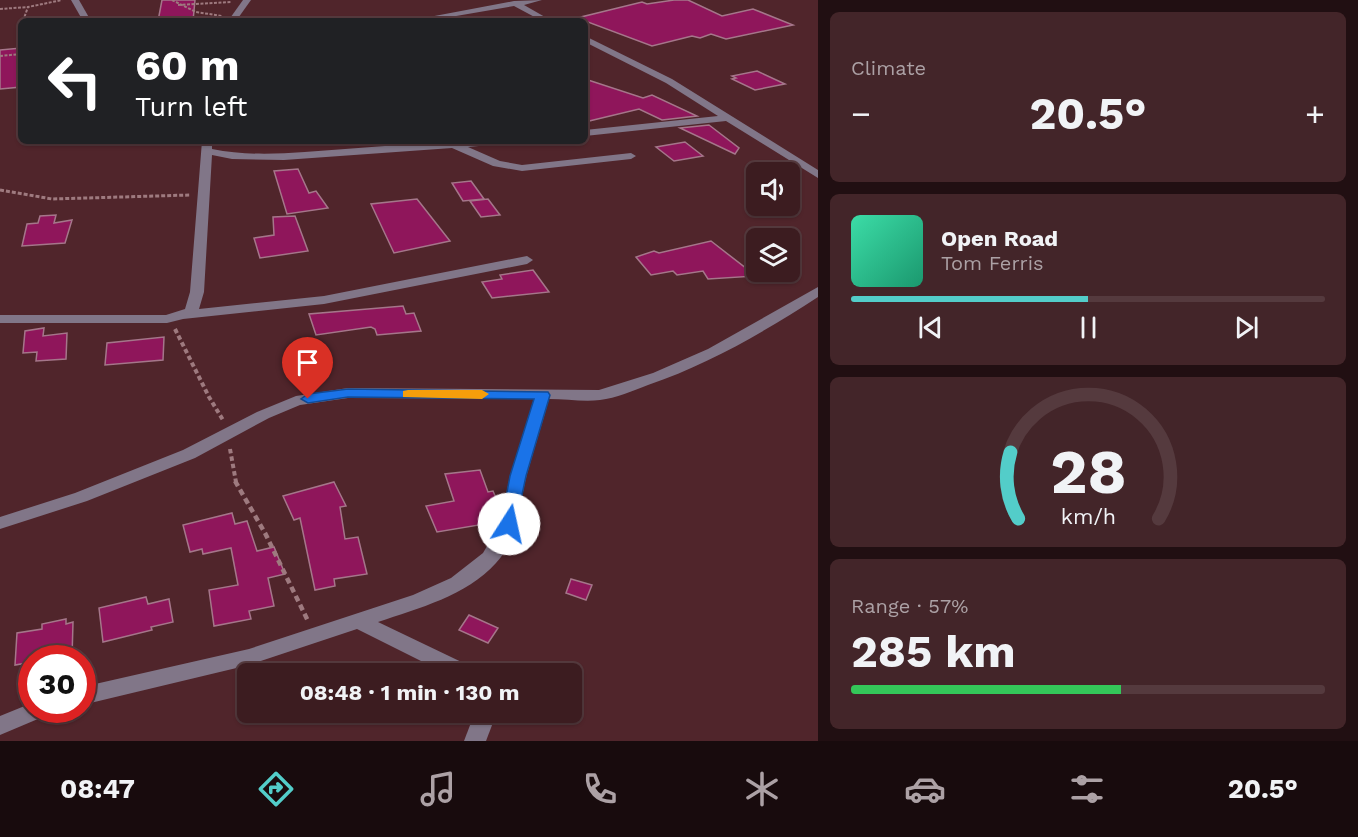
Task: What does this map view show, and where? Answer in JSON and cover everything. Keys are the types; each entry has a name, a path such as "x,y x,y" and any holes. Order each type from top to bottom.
{"street":[{"path":"75,0 85,18"},
{"path":"428,18 513,2 538,0"},
{"path":"234,18 247,1"},
{"path":"513,2 543,18"},
{"path":"588,40 669,81 818,175"},
{"path":"588,133 729,118"},
{"path":"185,315 191,312 197,292 208,146 243,156 284,157 464,144"},
{"path":"455,145 497,164 522,168 631,156"},
{"path":"0,319 167,319 185,315 324,300 527,260"},
{"path":"0,523 81,497 189,454 271,411 296,401 348,393 600,395 669,374 730,344 818,291"},
{"path":"96,693 249,657 420,600 458,583 490,558 509,524 518,476 543,395"},
{"path":"357,620 445,663"},
{"path":"0,726 18,718"},
{"path":"475,741 482,723"}],"path":[{"path":"0,9 28,7 63,0"},
{"path":"171,0 178,5 204,14 227,18"},
{"path":"178,5 247,1"},
{"path":"24,18 28,7"},
{"path":"0,56 18,54"},
{"path":"0,190 52,199 204,194"},
{"path":"167,319 178,334 203,392 232,432 230,454 235,481 265,533 315,635"}],"building":[{"path":"162,0 195,0 193,18 159,18"},
{"path":"688,0 722,16 753,9 793,25 726,39 711,34 700,38 692,36 652,46 588,22 588,18 577,18 642,2 647,4"},
{"path":"18,48 18,87 0,89 0,50"},
{"path":"757,71 785,84 755,90 732,79 736,78 732,76"},
{"path":"588,80 643,98 652,95 697,116 662,120 639,109 588,121"},
{"path":"709,125 739,148 735,154 680,128"},
{"path":"685,142 703,156 674,161 656,147"},
{"path":"298,169 309,193 316,191 328,208 287,214 274,171"},
{"path":"471,181 484,199 463,201 452,183"},
{"path":"417,199 450,241 394,253 371,204"},
{"path":"488,199 500,215 481,217 470,201"},
{"path":"56,215 54,223 72,220 65,243 22,246 27,224 38,223 40,216"},
{"path":"295,216 308,251 260,258 254,238 274,235 273,217"},
{"path":"711,241 746,268 746,277 708,279 703,271 677,275 673,271 651,275 636,257 654,251 659,253"},
{"path":"533,270 549,292 492,298 482,282 502,279 500,275"},
{"path":"403,306 406,314 414,313 421,331 377,335 375,329 371,327 316,335 309,314"},
{"path":"44,328 43,336 67,333 66,359 36,361 37,352 23,353 25,331"},
{"path":"164,337 163,360 105,365 107,343"},
{"path":"480,470 488,492 493,491 500,507 492,509 497,522 437,532 426,506 454,501 445,474"},
{"path":"334,482 346,506 340,507 345,539 358,537 367,574 334,579 335,586 315,590 300,518 294,520 283,496"},
{"path":"232,513 235,524 247,521 257,551 274,547 285,574 268,578 274,606 249,611 251,619 214,626 209,590 238,585 231,548 203,554 202,549 190,552 183,525"},
{"path":"571,579 592,585 586,600 566,593"},
{"path":"146,597 148,604 169,599 173,622 151,627 152,630 103,642 99,608"},
{"path":"469,615 498,628 488,643 459,630"},
{"path":"66,619 66,624 73,622 72,645 18,645 18,664 15,665 17,633 42,629 42,624"}],"slow traffic":[{"path":"408,394 482,394"}],"route":[{"path":"308,399 348,393 543,395 518,476 509,524"}]}
